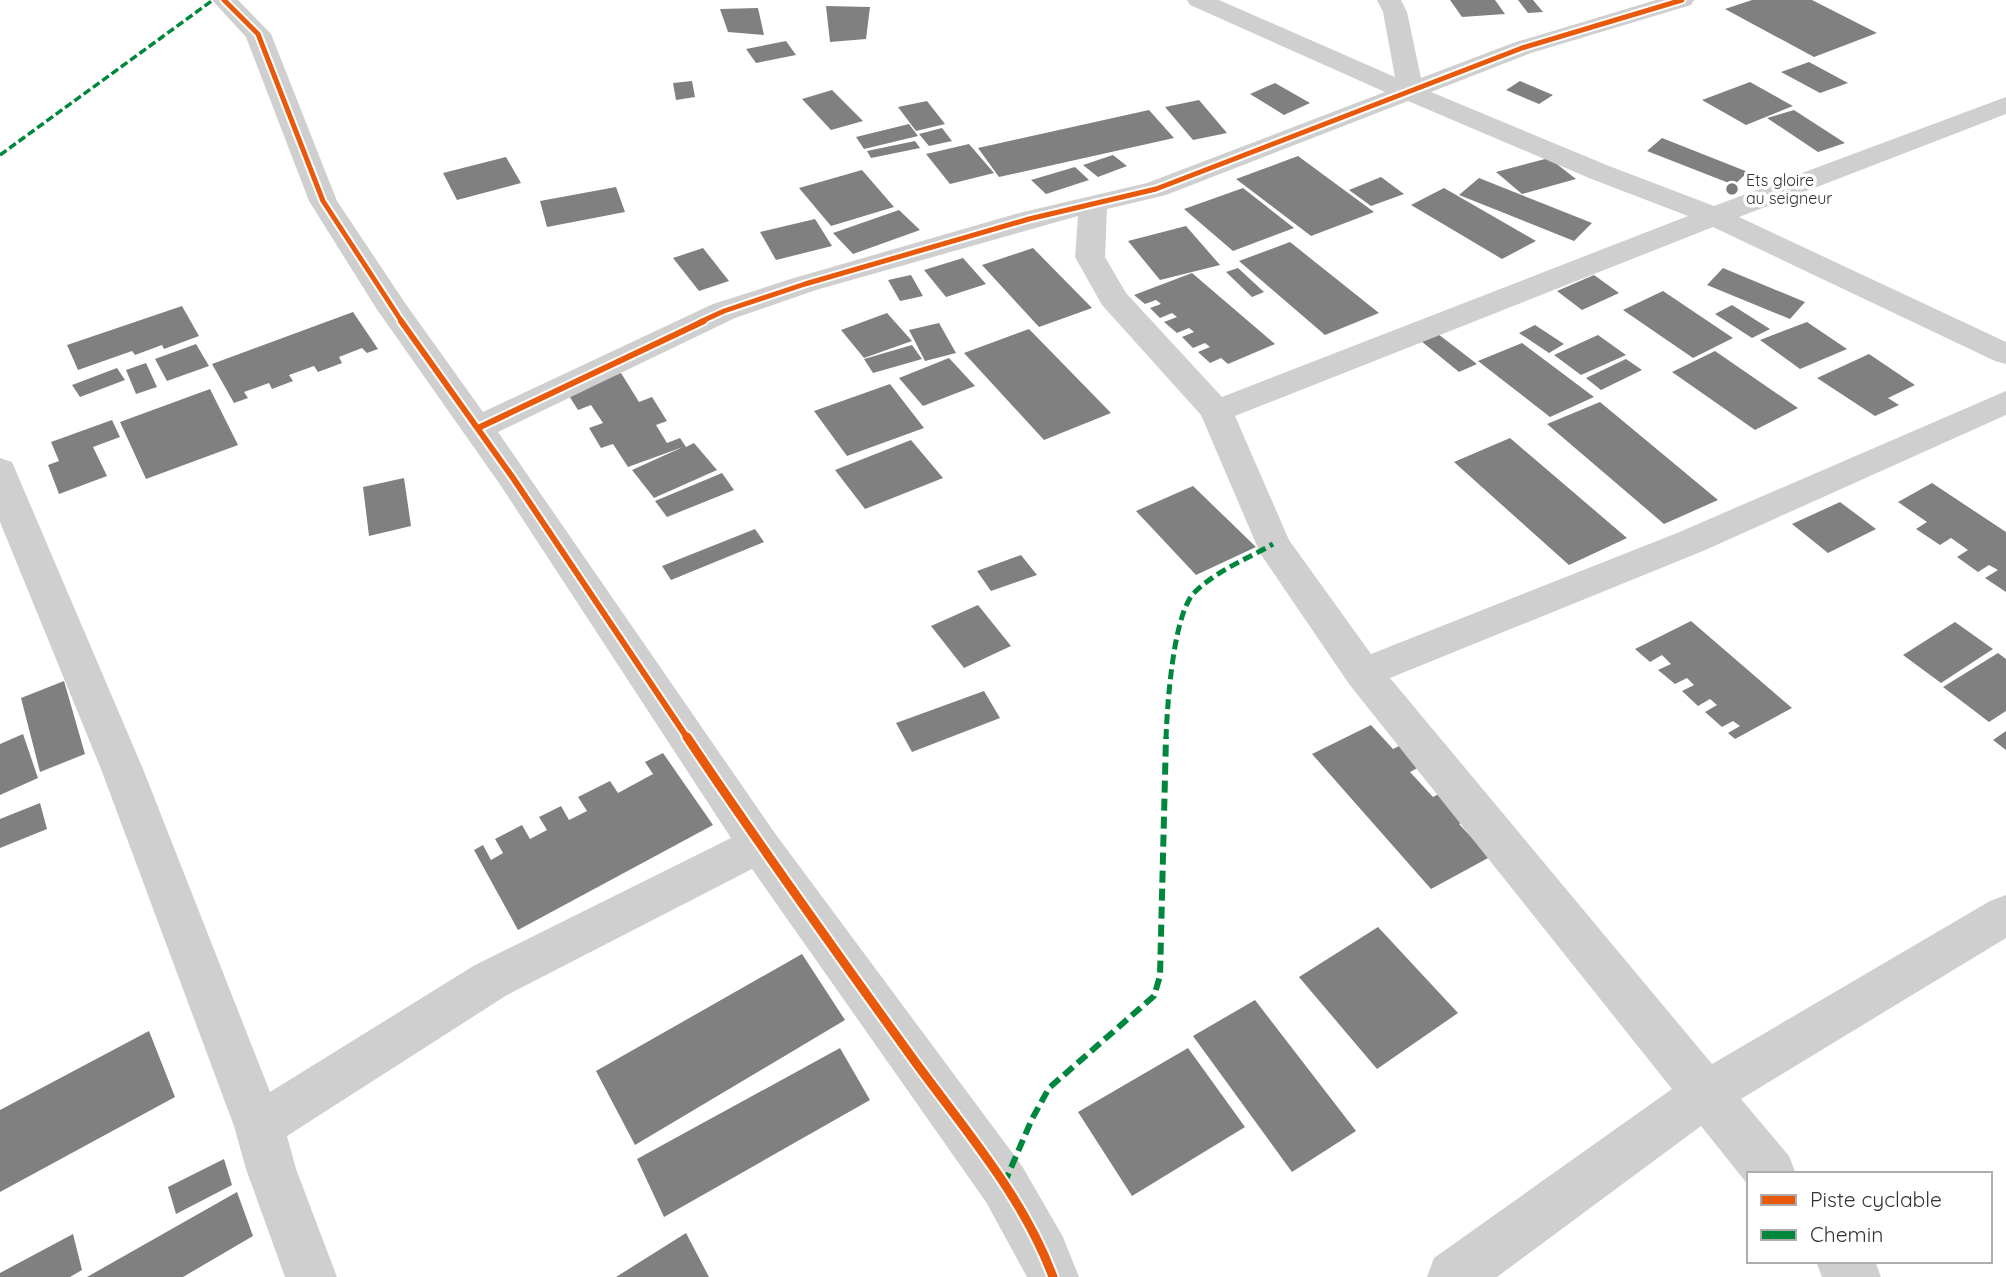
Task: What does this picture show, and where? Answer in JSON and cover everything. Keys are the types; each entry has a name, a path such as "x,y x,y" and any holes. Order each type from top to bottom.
{"street":[{"path":"224,0 258,34 323,201 392,309 478,428 759,845 1004,1184 1045,1255 1053,1277"},
{"path":"1199,0 1311,51 1599,172 1714,216 2006,354"},
{"path":"1389,0 1395,12 1411,92"},
{"path":"478,428 724,311 1029,219 1156,189 1522,48 1682,0"},
{"path":"1216,411 2006,105"},
{"path":"1093,204 1090,257 1113,298 1216,411 1273,544 1363,673 1770,1172"},
{"path":"1363,673 1690,542 2006,402"},
{"path":"0,470 16,517 122,769 259,1126 271,1169 311,1277"},
{"path":"259,1126 491,981 759,845"},
{"path":"1453,1277 1707,1093 2006,915"},
{"path":"1844,1263 1855,1277"}],"building":[{"path":"1450,0 1495,0 1505,14 1462,17"},
{"path":"1518,0 1533,0 1543,12 1528,13"},
{"path":"1752,0 1812,0 1877,33 1814,57 1725,9"},
{"path":"826,6 870,7 866,39 830,42"},
{"path":"758,8 764,35 728,32 720,9"},
{"path":"786,41 796,55 756,63 746,49"},
{"path":"1809,62 1848,83 1820,93 1781,72"},
{"path":"692,81 695,97 676,100 673,83"},
{"path":"1520,81 1553,95 1539,104 1506,90"},
{"path":"1750,82 1793,106 1746,125 1702,100"},
{"path":"1275,83 1310,103 1284,115 1250,94"},
{"path":"832,90 863,121 831,130 802,99"},
{"path":"1199,100 1227,133 1193,140 1165,107"},
{"path":"927,101 945,124 916,131 898,107"},
{"path":"1149,110 1174,138 999,177 978,148"},
{"path":"1794,110 1845,143 1818,152 1767,118"},
{"path":"909,124 918,136 864,149 856,137"},
{"path":"942,128 952,141 929,146 919,134"},
{"path":"1662,138 1748,172 1734,185 1647,151"},
{"path":"915,141 920,148 871,158 867,151"},
{"path":"969,144 994,173 950,184 926,154"},
{"path":"1113,155 1127,166 1098,177 1083,165"},
{"path":"1298,156 1374,212 1311,236 1236,179"},
{"path":"506,157 521,183 457,200 443,173"},
{"path":"1549,158 1576,179 1522,194 1496,172"},
{"path":"1075,167 1089,180 1046,194 1031,180"},
{"path":"862,170 894,207 831,226 799,188"},
{"path":"1381,177 1404,194 1371,206 1349,190"},
{"path":"1479,178 1592,223 1574,241 1459,195"},
{"path":"616,187 625,212 547,227 540,201"},
{"path":"1243,188 1294,228 1233,251 1184,209"},
{"path":"1444,188 1536,241 1502,259 1411,205"},
{"path":"899,210 920,230 853,254 833,233"},
{"path":"815,219 832,246 776,260 760,232"},
{"path":"1186,226 1220,265 1160,280 1128,241"},
{"path":"1290,242 1379,313 1325,335 1239,261"},
{"path":"703,248 729,281 699,291 673,258"},
{"path":"1033,248 1092,308 1039,327 982,265"},
{"path":"963,258 986,284 946,297 924,270"},
{"path":"1238,268 1264,292 1252,297 1226,272"},
{"path":"1723,268 1805,302 1790,319 1707,285"},
{"path":"1192,273 1275,344 1228,364 1221,358 1210,363 1198,352 1210,347 1205,343 1193,348 1182,337 1194,332 1189,328 1177,333 1164,322 1177,317 1172,313 1160,318 1150,308 1161,304 1156,300 1145,304 1134,295"},
{"path":"911,275 923,296 900,301 888,280"},
{"path":"1594,275 1619,293 1582,310 1557,291"},
{"path":"1663,291 1733,338 1693,358 1623,310"},
{"path":"1732,305 1770,329 1752,338 1715,314"},
{"path":"182,306 199,336 164,349 162,345 135,355 132,351 78,370 67,345"},
{"path":"353,312 378,349 367,353 362,348 339,357 342,363 318,372 314,366 289,375 293,381 272,389 269,383 244,392 248,398 234,403 212,364"},
{"path":"887,313 912,341 864,358 841,330"},
{"path":"1807,322 1847,349 1800,369 1760,340"},
{"path":"939,323 956,353 925,361 909,330"},
{"path":"1535,325 1564,344 1549,353 1519,333"},
{"path":"1029,329 1111,413 1044,440 964,353"},
{"path":"1438,334 1477,364 1459,372 1421,341"},
{"path":"1598,335 1626,355 1581,375 1554,355"},
{"path":"1522,343 1594,397 1550,417 1478,361"},
{"path":"196,344 209,366 167,381 155,359"},
{"path":"912,345 922,359 873,373 864,359"},
{"path":"1715,351 1798,408 1755,430 1672,372"},
{"path":"1869,354 1915,385 1888,398 1899,405 1875,416 1817,378"},
{"path":"949,358 975,386 923,406 899,378"},
{"path":"1626,359 1642,370 1601,390 1586,378"},
{"path":"146,363 157,387 136,394 126,370"},
{"path":"117,368 125,380 80,397 72,385"},
{"path":"621,373 639,402 652,397 667,421 656,425 667,443 680,438 686,447 694,443 717,470 654,498 632,470 683,447 628,467 613,444 601,448 589,428 603,423 591,405 578,410 566,391"},
{"path":"890,384 924,428 847,456 814,411"},
{"path":"210,389 238,445 146,479 120,422"},
{"path":"1600,402 1718,500 1664,524 1547,424"},
{"path":"112,420 120,437 93,447 107,476 59,494 48,465 59,461 51,442"},
{"path":"1510,438 1627,538 1569,565 1454,462"},
{"path":"911,440 943,478 865,509 835,470"},
{"path":"722,473 734,490 667,517 655,501"},
{"path":"404,478 411,526 369,536 363,487"},
{"path":"1932,483 2006,532 2006,592 1985,578 1998,570 1989,565 1978,572 1957,557 1968,550 1951,538 1940,545 1916,529 1927,522 1898,502"},
{"path":"1193,486 1256,547 1196,575 1136,511"},
{"path":"1840,502 1876,529 1828,553 1792,524"},
{"path":"755,529 764,542 671,580 662,566"},
{"path":"1021,555 1037,575 991,591 977,571"},
{"path":"978,605 1011,646 964,668 931,626"},
{"path":"1691,621 1792,708 1735,739 1728,733 1740,726 1733,721 1722,727 1705,712 1717,705 1710,699 1698,706 1682,691 1694,685 1687,678 1675,684 1658,670 1671,664 1662,655 1650,662 1635,649"},
{"path":"1955,622 1993,649 1941,683 1903,655"},
{"path":"1998,653 2006,659 2006,711 1989,722 1943,687"},
{"path":"64,681 85,754 40,772 21,698"},
{"path":"984,691 1000,718 912,752 896,723"},
{"path":"1371,725 1393,749 1405,743 1425,764 1410,772 1433,797 1448,789 1474,816 1459,824 1490,857 1431,889 1312,754"},
{"path":"2006,731 2006,750 1993,740"},
{"path":"23,734 38,778 0,795 0,744"},
{"path":"663,753 713,825 518,930 474,850 483,845 491,860 503,853 495,839 522,825 530,839 547,830 539,817 561,806 569,820 587,811 578,797 610,781 618,793 653,774 645,762"},
{"path":"40,803 47,829 0,848 0,819"},
{"path":"1378,927 1458,1013 1377,1069 1299,977"},
{"path":"802,954 845,1020 635,1145 596,1071"},
{"path":"1255,1000 1356,1131 1292,1172 1193,1036"},
{"path":"149,1031 175,1097 0,1192 0,1110"},
{"path":"840,1048 870,1100 664,1217 637,1159"},
{"path":"1188,1048 1245,1127 1132,1196 1078,1112"},
{"path":"224,1159 232,1185 176,1214 168,1187"},
{"path":"237,1192 253,1236 183,1277 87,1277"},
{"path":"686,1233 709,1277 616,1277"},
{"path":"73,1234 82,1270 70,1277 0,1277 0,1273"}],"marked path":[{"path":"0,155 213,0"},
{"path":"1004,1184 1032,1119 1049,1088 1154,996 1160,976 1167,717 1180,618 1192,594 1208,581 1273,544"}],"cycle path":[{"path":"224,0 258,34 323,201 392,308 513,478 759,845 1004,1184 1045,1255 1053,1277"},
{"path":"478,428 724,311 805,284 1029,219 1156,189 1522,48 1682,0"}],"place":[{"name":"Ets gloire au seigneur","path":"1732,189"}]}
